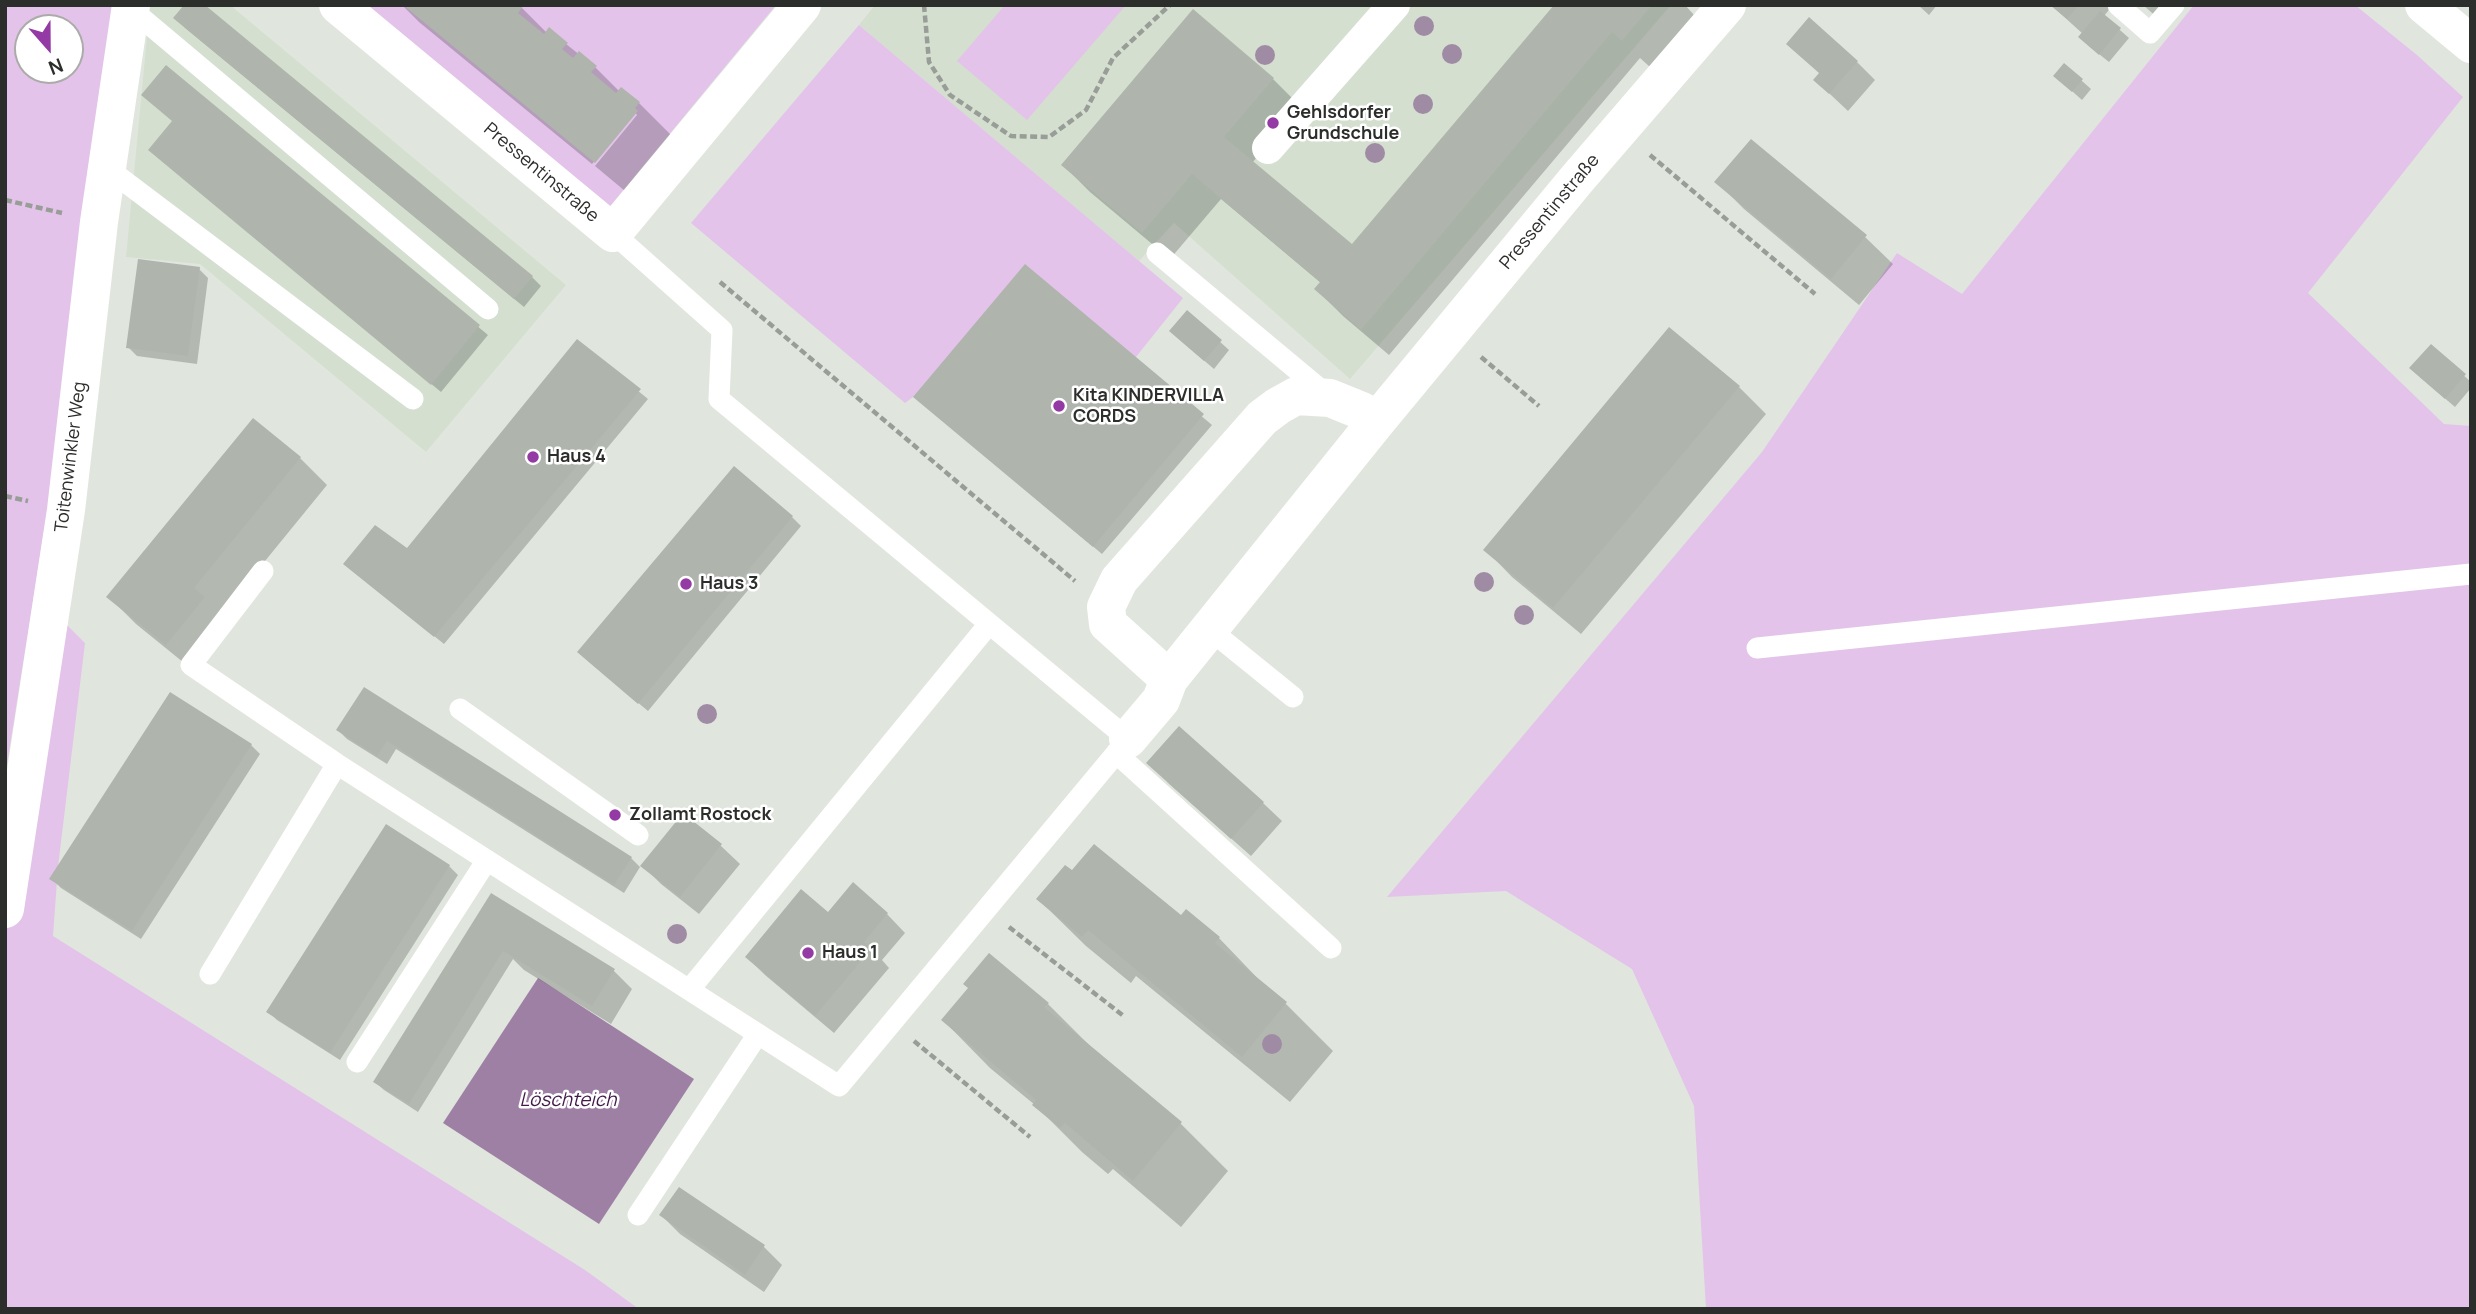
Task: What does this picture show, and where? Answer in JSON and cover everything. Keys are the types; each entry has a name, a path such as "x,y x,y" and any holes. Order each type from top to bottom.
{"street":[{"name":"Pressentinstraße","path":"338,5 614,233 802,5"},
{"path":"1268,148 1394,5"},
{"name":"Pressentinstraße","path":"1122,746 1161,700 1169,679 1376,422 1727,5"},
{"path":"2424,5 2468,35"},
{"name":"Toitenwinkler Weg","path":"5,909 66,510 99,222 131,7"},
{"path":"1169,679 1108,624 1106,607 1119,580 1262,418 1296,397 1331,398 1363,411 1376,422"}],"lane":[{"path":"2118,5 2150,33 2174,5"},
{"path":"131,7 488,309"},
{"path":"107,167 413,399"},
{"path":"614,233 722,330 719,399 989,624 1122,746 1332,948"},
{"path":"1157,253 1331,398"},
{"path":"263,571 191,665 337,764 839,1086 1122,746"},
{"path":"1757,649 2471,574"},
{"path":"689,990 989,624"},
{"path":"1209,629 1293,697"},
{"path":"460,709 638,835"},
{"path":"210,974 337,764"},
{"path":"357,1062 487,860"},
{"path":"638,1216 758,1034"}],"path":[{"path":"924,5 929,62 950,95 1011,136 1049,137 1086,110 1113,58 1170,5"},
{"path":"1620,129 1815,294"},
{"path":"5,200 99,222"},
{"path":"711,274 1106,607"},
{"path":"1451,332 1539,406"},
{"path":"986,909 1125,1017"},
{"path":"892,1023 1030,1137"}],"shaded area":[{"path":"5,5 116,5 48,506 5,777"},
{"path":"150,5 230,5 566,285 426,452 200,264 126,257"},
{"path":"365,5 776,5 606,211"},
{"name":"Gehlsdorfer Grundschule","path":"875,5 1671,5 1350,379 1174,223 1139,261 859,25"},
{"path":"1005,5 1126,5 1027,120 957,61"},
{"path":"2194,5 2355,5 2417,55 2463,97 2308,293 2444,424 2471,426 2471,1309 1706,1309 1694,1106 1632,969 1506,891 1387,897 1762,452 1897,253 1962,294"},
{"path":"859,25 1183,298 1136,357 913,397 905,403 691,223"},
{"path":"50,608 85,643 58,867 53,936 585,1270 639,1309 5,1309 5,909"}],"water":[{"name":"Löschteich","path":"538,978 694,1079 599,1224 443,1123"}],"building":[{"path":"184,5 205,5 533,276 514,299 173,18"},
{"path":"403,5 524,5 518,13 544,34 549,27 568,43 562,49 573,58 579,51 597,66 591,72 616,93 621,87 640,102 635,108 638,111 595,163"},
{"path":"1554,5 1652,5 1622,41 1612,32 1361,330 1314,289 1320,282 1192,174 1142,233 1061,165 1193,9 1274,78 1224,137 1352,244"},
{"path":"2050,5 2079,5 2067,19"},
{"path":"2100,11 2121,28 2099,55 2078,37"},
{"path":"1809,17 1858,61 1829,94 1813,80 1819,73 1786,44"},
{"path":"2064,63 2083,79 2072,92 2053,76"},
{"path":"166,65 480,325 431,385 148,150 172,121 141,95"},
{"path":"1751,139 1867,235 1831,279 1714,182"},
{"path":"138,259 200,267 188,356 126,348"},
{"name":"Kita KINDERVILLA CORDS","path":"1025,264 1204,414 1093,547 913,397"},
{"path":"1187,310 1222,340 1204,361 1169,331"},
{"path":"1669,327 1740,386 1553,608 1483,550"},
{"name":"Haus 4","path":"577,339 641,389 434,637 343,564 375,525 407,548"},
{"path":"2431,344 2466,374 2445,399 2409,368"},
{"path":"253,418 301,457 194,588 205,597 166,645 106,597"},
{"name":"Haus 3","path":"734,466 793,516 638,704 577,652"},
{"path":"364,687 632,857 614,885 387,741 377,756 336,730"},
{"path":"170,692 252,744 132,931 49,879"},
{"path":"1179,726 1264,802 1231,839 1146,763"},
{"path":"683,813 722,844 680,897 640,866"},
{"path":"386,824 450,865 330,1053 266,1012"},
{"path":"1094,844 1181,915 1186,909 1220,937 1215,943 1287,1002 1242,1057 1088,930 1082,937 1036,899 1065,865 1072,870"},
{"name":"Haus 1","path":"853,882 888,913 864,942 872,948 815,1016 745,957 801,889 828,912"},
{"path":"491,893 615,969 592,1006 503,951 409,1104 373,1082"},
{"path":"989,953 1049,1003 1044,1007 1182,1122 1133,1181 1065,1123 1060,1128 1032,1105 1036,1100 941,1020 968,988 963,984"},
{"path":"679,1187 765,1245 745,1275 659,1215"}],"place":[{"name":"Gehlsdorfer Grundschule","path":"1273,123"},
{"name":"Kita KINDERVILLA CORDS","path":"1059,406"},
{"name":"Haus 4","path":"533,457"},
{"name":"Haus 3","path":"686,584"},
{"name":"Zollamt Rostock","path":"615,815"},
{"name":"Haus 1","path":"808,953"}]}
